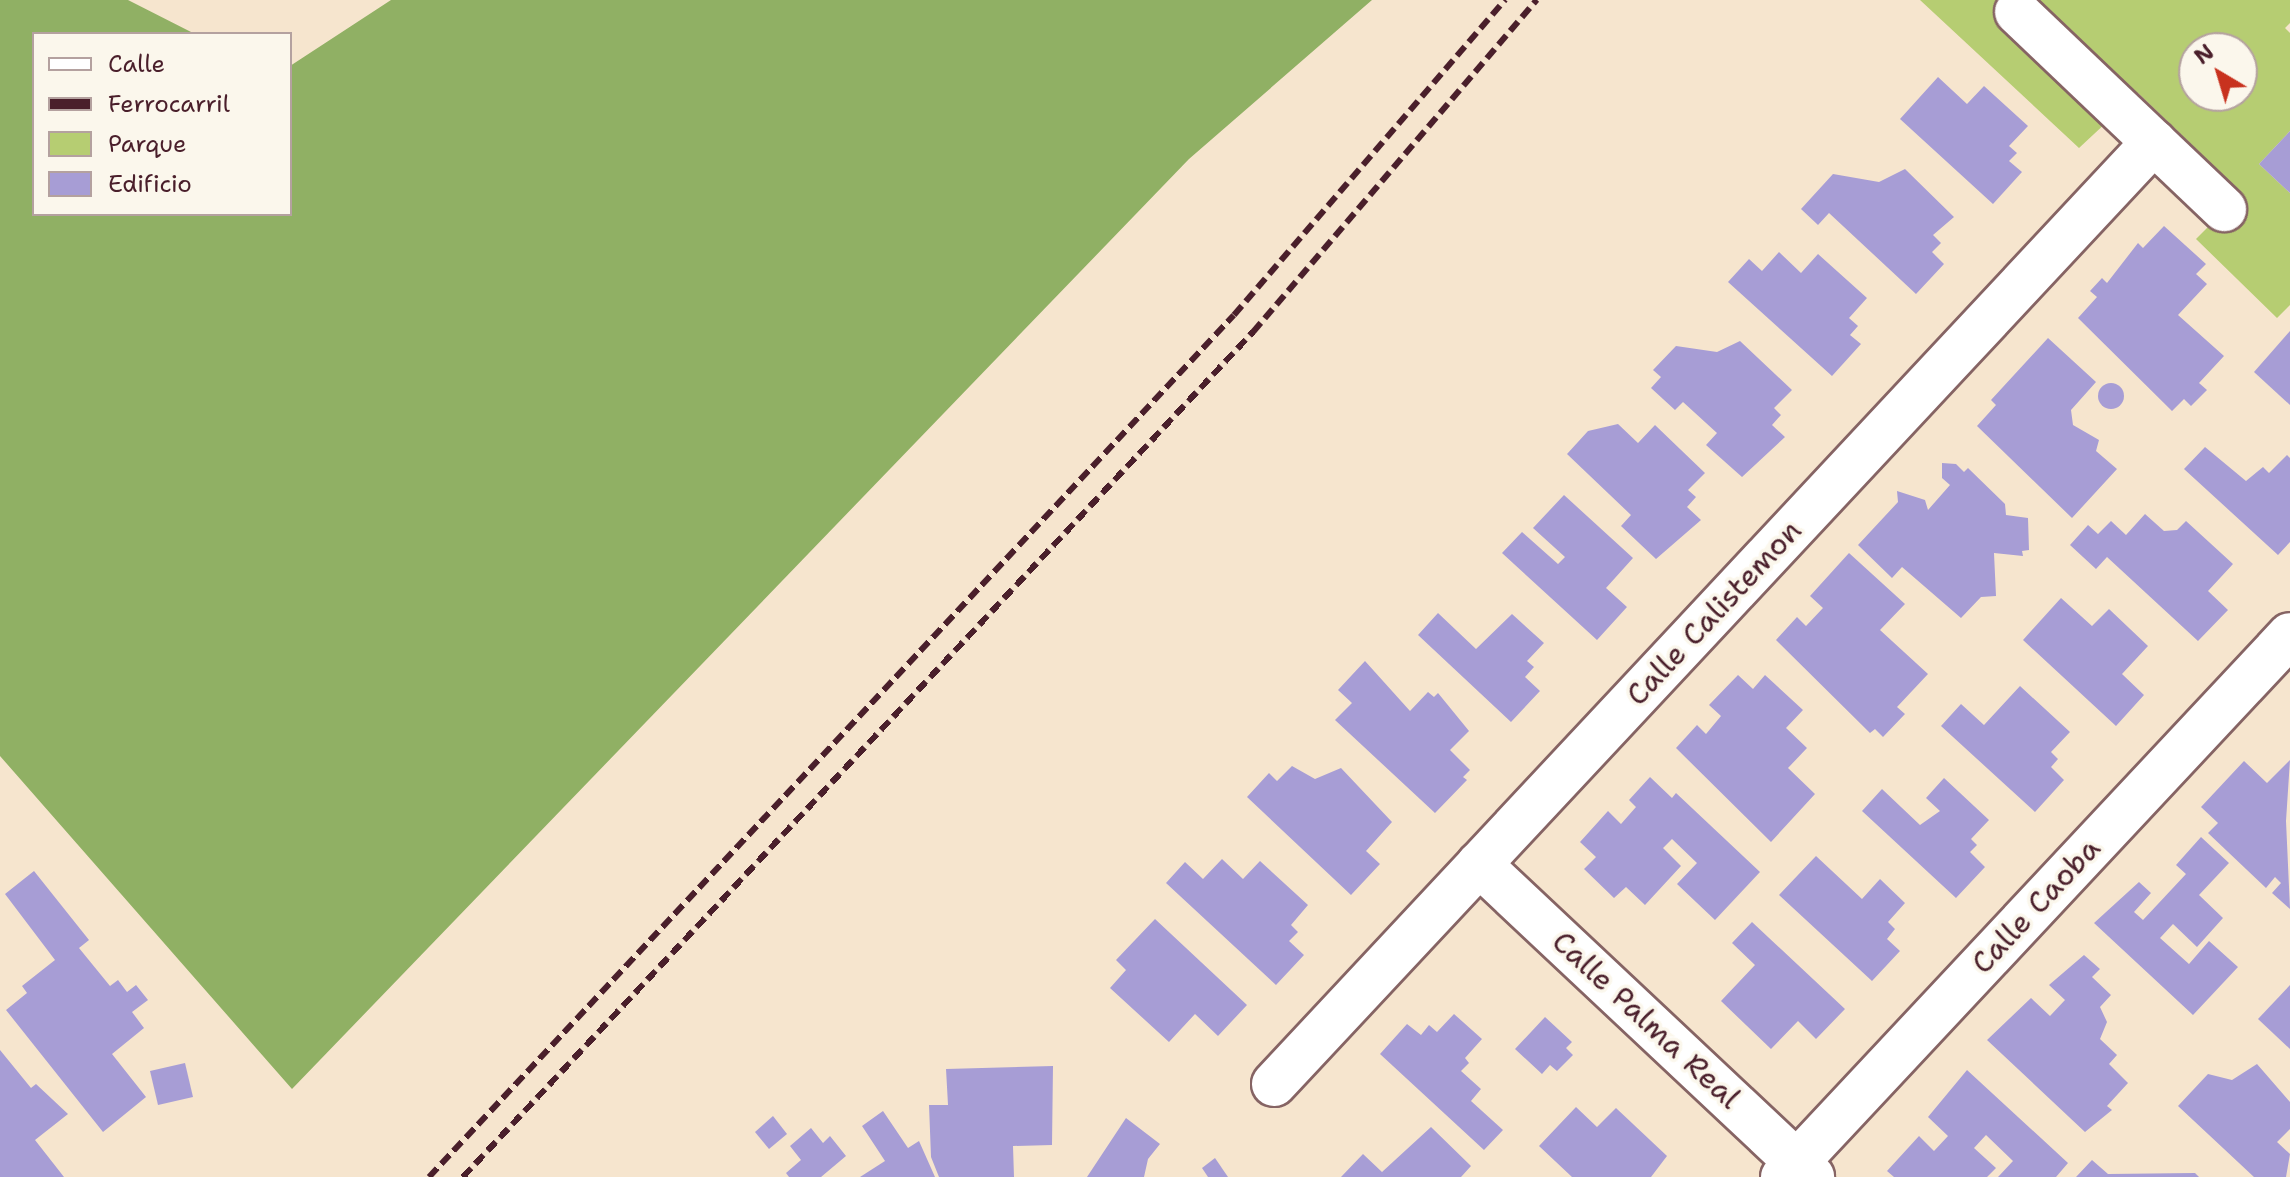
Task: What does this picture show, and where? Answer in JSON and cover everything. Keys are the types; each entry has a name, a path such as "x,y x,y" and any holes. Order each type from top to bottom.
{"street":[{"path":"2017,12 2224,209"},
{"name":"Calle Calistemon","path":"1274,1084 2154,142"},
{"name":"Calle Caoba","path":"1797,1172 2290,635"},
{"name":"Calle Palma Real","path":"1479,864 1797,1172"}],"green space":[{"path":"0,0 128,0 191,32 32,32 32,216 292,216 292,65 391,0 1372,0 1189,159 292,1089 0,756"},
{"path":"1920,0 2290,0 2290,23 2285,28 2290,33 2290,131 2259,164 2290,193 2290,305 2277,318 2196,239 2242,193 2138,93 2079,148"}],"building":[{"path":"1938,77 1967,104 1984,86 2028,126 2009,146 2017,153 2009,161 2022,172 1993,204 1900,119"},
{"path":"2290,131 2290,193 2259,164"},
{"path":"1905,169 1954,217 1933,235 1941,243 1932,252 1944,264 1916,294 1829,213 1818,225 1801,209 1833,174 1879,182"},
{"path":"2164,226 2206,264 2196,274 2207,284 2178,315 2224,356 2199,383 2207,390 2191,406 2184,399 2172,411 2078,318 2097,297 2090,291 2102,278 2107,283 2138,243 2143,248"},
{"path":"1779,252 1801,273 1818,254 1867,298 1849,318 1858,326 1850,335 1861,344 1832,376 1728,282 1749,259 1762,271"},
{"path":"2290,331 2290,405 2254,372"},
{"path":"2048,338 2096,382 2071,410 2073,425 2099,440 2096,451 2117,469 2072,518 1977,426 1996,405 1991,400"},
{"path":"1740,341 1792,390 1774,408 1781,415 1772,425 1785,437 1742,477 1706,445 1717,433 1683,402 1675,410 1651,388 1661,377 1653,370 1676,346 1717,352"},
{"path":"2111,383 2120,387 2124,396 2120,405 2111,409 2102,405 2098,396 2102,387"},
{"path":"1618,424 1638,443 1655,425 1705,473 1688,490 1696,497 1687,507 1701,520 1656,559 1621,526 1631,515 1567,454 1588,431"},
{"path":"2205,447 2246,481 2263,467 2269,473 2287,455 2290,458 2290,542 2278,555 2184,469"},
{"path":"1942,463 1956,464 1964,472 1968,468 2005,504 2006,515 2028,518 2029,550 2022,551 2023,556 1994,553 1996,596 1981,597 1961,618 1902,567 1892,578 1858,545 1898,502 1897,491 1925,500 1928,510 1950,485 1942,478"},
{"path":"1564,495 1633,558 1606,588 1627,607 1597,640 1502,553 1522,532 1558,564 1565,557 1533,528"},
{"path":"2145,514 2164,531 2177,530 2186,521 2233,564 2208,591 2228,610 2198,641 2107,557 2096,569 2070,545 2088,525 2098,534 2111,521 2126,535"},
{"path":"1849,553 1905,604 1880,630 1928,674 1897,707 1905,714 1883,737 1875,729 1870,733 1776,640 1797,617 1806,626 1823,608 1810,596"},
{"path":"2061,598 2092,626 2109,609 2148,646 2122,674 2144,695 2116,726 2023,640"},
{"path":"1438,613 1476,649 1512,614 1544,643 1527,661 1534,667 1525,677 1540,691 1511,722 1418,635"},
{"path":"1365,661 1410,711 1428,692 1434,697 1438,693 1469,731 1450,750 1470,770 1463,777 1467,780 1435,813 1335,720 1352,703 1338,690"},
{"path":"1738,675 1753,689 1765,675 1803,710 1786,728 1807,748 1788,768 1815,794 1771,842 1676,748 1697,725 1706,734 1721,716 1709,705"},
{"path":"2020,686 2070,732 2051,752 2058,759 2051,767 2064,780 2035,812 1941,726 1961,704 1984,725"},
{"path":"2290,760 2286,821 2290,909 2272,893 2281,883 2275,877 2266,888 2208,833 2218,823 2201,807 2244,761 2267,783"},
{"path":"1292,766 1315,779 1341,768 1392,822 1366,851 1380,864 1351,895 1247,797 1269,773 1277,781"},
{"path":"1650,777 1672,798 1676,793 1760,872 1715,920 1677,884 1697,863 1672,839 1663,848 1681,866 1645,905 1626,887 1614,898 1584,869 1596,857 1580,842 1608,811 1621,824 1636,807 1629,800"},
{"path":"1944,778 1989,820 1971,839 1977,845 1970,852 1985,867 1956,898 1862,811 1882,789 1920,825 1940,811 1926,798"},
{"path":"2201,837 2229,863 2199,895 2223,918 2197,947 2173,924 2160,938 2189,964 2209,941 2238,967 2193,1015 2094,923 2139,882 2151,893 2134,912 2143,920 2186,874 2176,865"},
{"path":"1816,856 1862,899 1880,879 1905,903 1888,922 1895,929 1887,939 1900,951 1872,981 1779,895"},
{"path":"1222,859 1243,879 1260,861 1308,905 1291,925 1298,932 1289,941 1304,955 1276,985 1166,883 1185,862 1203,879"},
{"path":"34,871 89,940 79,948 110,986 118,980 127,992 136,985 148,1000 132,1012 144,1028 112,1054 146,1097 103,1132 6,1010 27,993 22,986 55,960 5,894"},
{"path":"1155,919 1247,1005 1218,1036 1195,1014 1169,1042 1110,988 1126,970 1116,960"},
{"path":"1752,922 1845,1009 1816,1039 1798,1021 1771,1049 1721,1001 1755,965 1732,943"},
{"path":"2084,955 2100,969 2092,977 2111,995 2100,1007 2107,1022 2100,1039 2117,1055 2109,1064 2128,1083 2107,1106 2112,1110 2085,1132 1987,1040 2031,998 2050,1016 2065,1000 2049,985"},
{"path":"2290,985 2290,1049 2258,1019"},
{"path":"1454,1014 1482,1039 1465,1058 1469,1063 1461,1071 1481,1089 1471,1101 1503,1130 1484,1150 1380,1054 1407,1024 1421,1035 1429,1025 1437,1032"},
{"path":"1545,1017 1572,1042 1566,1048 1573,1055 1557,1071 1550,1065 1542,1074 1515,1049"},
{"path":"0,1050 31,1088 36,1084 68,1114 35,1140 64,1177 0,1177"},
{"path":"185,1063 193,1097 158,1105 150,1071"},
{"path":"2257,1064 2290,1102 2290,1129 2277,1142 2290,1154 2286,1177 2254,1177 2178,1106 2208,1074 2232,1080"},
{"path":"1053,1066 1052,1145 1013,1146 1014,1177 939,1177 931,1157 929,1105 948,1105 946,1069"},
{"path":"1967,1070 2068,1163 2056,1177 1998,1177 2013,1161 1986,1135 1974,1148 1996,1168 1987,1177 1894,1177 1887,1171 1919,1136 1934,1151 1948,1136 1928,1117"},
{"path":"1576,1107 1597,1127 1616,1108 1667,1156 1651,1177 1572,1177 1539,1146"},
{"path":"883,1111 908,1148 919,1141 935,1177 860,1177 885,1161 862,1126"},
{"path":"773,1116 787,1134 769,1149 755,1132"},
{"path":"1126,1118 1160,1144 1148,1159 1144,1177 1087,1177"},
{"path":"1431,1127 1471,1166 1461,1177 1341,1177 1363,1154 1382,1172"},
{"path":"811,1128 823,1143 830,1136 846,1156 821,1177 789,1177 786,1173 801,1160 790,1146"},
{"path":"1215,1158 1228,1177 1208,1177 1202,1168"},
{"path":"2092,1160 2108,1174 2195,1173 2199,1177 2076,1177"}],"railway":[{"path":"429,1177 1234,315 1505,0"},
{"path":"463,1177 1253,332 1537,0"}]}
